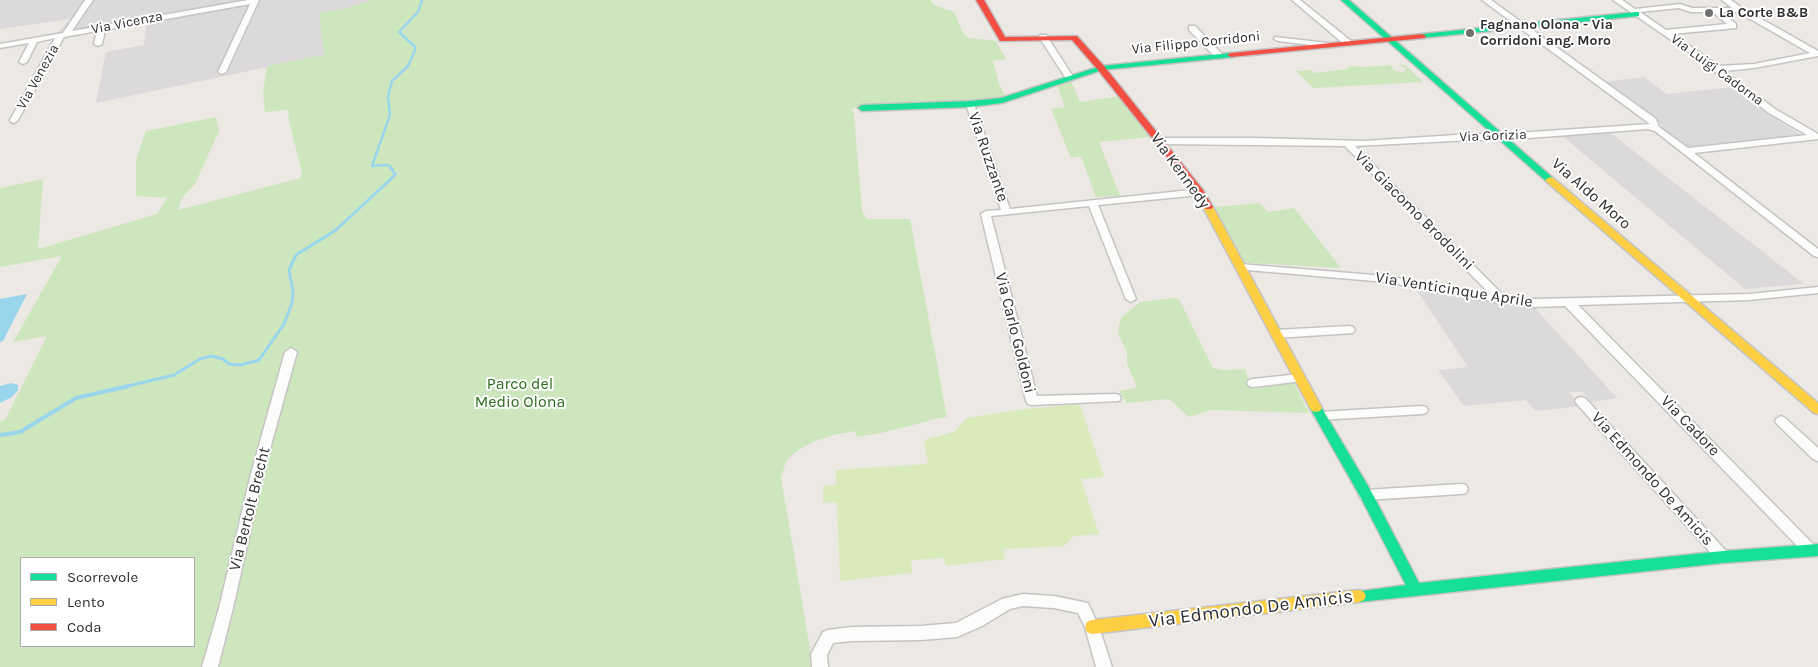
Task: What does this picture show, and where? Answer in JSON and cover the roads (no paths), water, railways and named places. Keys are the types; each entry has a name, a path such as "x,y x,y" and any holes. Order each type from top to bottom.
{"street":[{"name":"Via Venezia","path":"14,120 64,35 89,0"},
{"name":"Via Vicenza","path":"0,46 254,0"},
{"path":"222,72 254,0"},
{"name":"Via Kennedy","path":"980,0 1003,39 1074,38 1101,68 1200,192 1299,378 1366,495 1415,590"},
{"path":"1296,0 1348,43"},
{"name":"Via Aldo Moro","path":"1345,0 1687,299 1818,410"},
{"path":"1486,0 1653,121 1655,127 1818,254"},
{"name":"Via Luigi Cadorna","path":"1618,0 1634,13 1666,32 1717,68 1772,111 1818,138"},
{"path":"1726,0 1739,10 1818,54"},
{"path":"1634,13 1680,6 1692,10 1739,10"},
{"path":"1666,32 1733,26 1715,10"},
{"name":"Via Filippo Corridoni","path":"862,108 970,104 1002,100 1101,68 1523,27 1634,13"},
{"path":"98,44 102,28"},
{"path":"1192,28 1219,56"},
{"path":"1043,37 1070,78"},
{"name":"Via Filippo Corridoni","path":"1278,38 1328,45"},
{"path":"23,62 34,40"},
{"path":"1717,68 1754,66 1818,54"},
{"name":"Via Ruzzante","path":"970,104 1006,211"},
{"name":"Via Gorizia","path":"1160,141 1256,140 1348,144 1502,137 1655,127"},
{"path":"1686,151 1818,138"},
{"name":"Via Giacomo Brodolini","path":"1348,144 1502,300"},
{"path":"1006,211 1200,192"},
{"path":"1092,203 1131,299"},
{"name":"Via Carlo Goldoni","path":"1006,211 986,214 1032,401 1116,398"},
{"name":"Via Venticinque Aprile","path":"1240,267 1386,279 1502,300 1535,303 1749,297 1818,290"},
{"name":"Via Cadore","path":"1569,303 1814,550"},
{"path":"1276,334 1349,330"},
{"name":"Via Bertolt Brecht","path":"210,667 226,608 257,474 291,352"},
{"path":"1254,383 1299,378"},
{"name":"Via Edmondo De Amicis","path":"1581,401 1723,557"},
{"path":"1320,416 1422,410"},
{"path":"1781,421 1818,456"},
{"path":"1366,495 1461,489"},
{"name":"Via Edmondo De Amicis","path":"1092,627 1723,557 1814,550"},
{"path":"820,667 819,654 828,638 852,634 921,633 957,630 978,621 1007,603 1023,600 1054,602 1083,608 1092,627 1104,667"}],"water":[{"path":"27,294 3,341 0,342 0,299"},
{"path":"11,383 18,385 18,390 12,397 0,403 0,386"}],"waterway":[{"path":"392,169 389,165 372,166 390,115 388,96 392,81 408,66 415,50 415,47 399,32 418,12 422,0"},
{"path":"124,387 174,375 200,359 211,356 223,359 229,364 241,365 259,360 284,324 292,303 293,292 289,270 296,255 336,230 393,177 395,174 391,168"},
{"path":"0,435 20,432 76,398 129,386"}],"place":[{"name":"La Corte B&B","path":"1709,13"},
{"name":"Fagnano Olona - Via Corridoni ang. Moro","path":"1470,33"}],"park label":[{"name":"Parco del Medio Olona","path":"520,393"}]}
